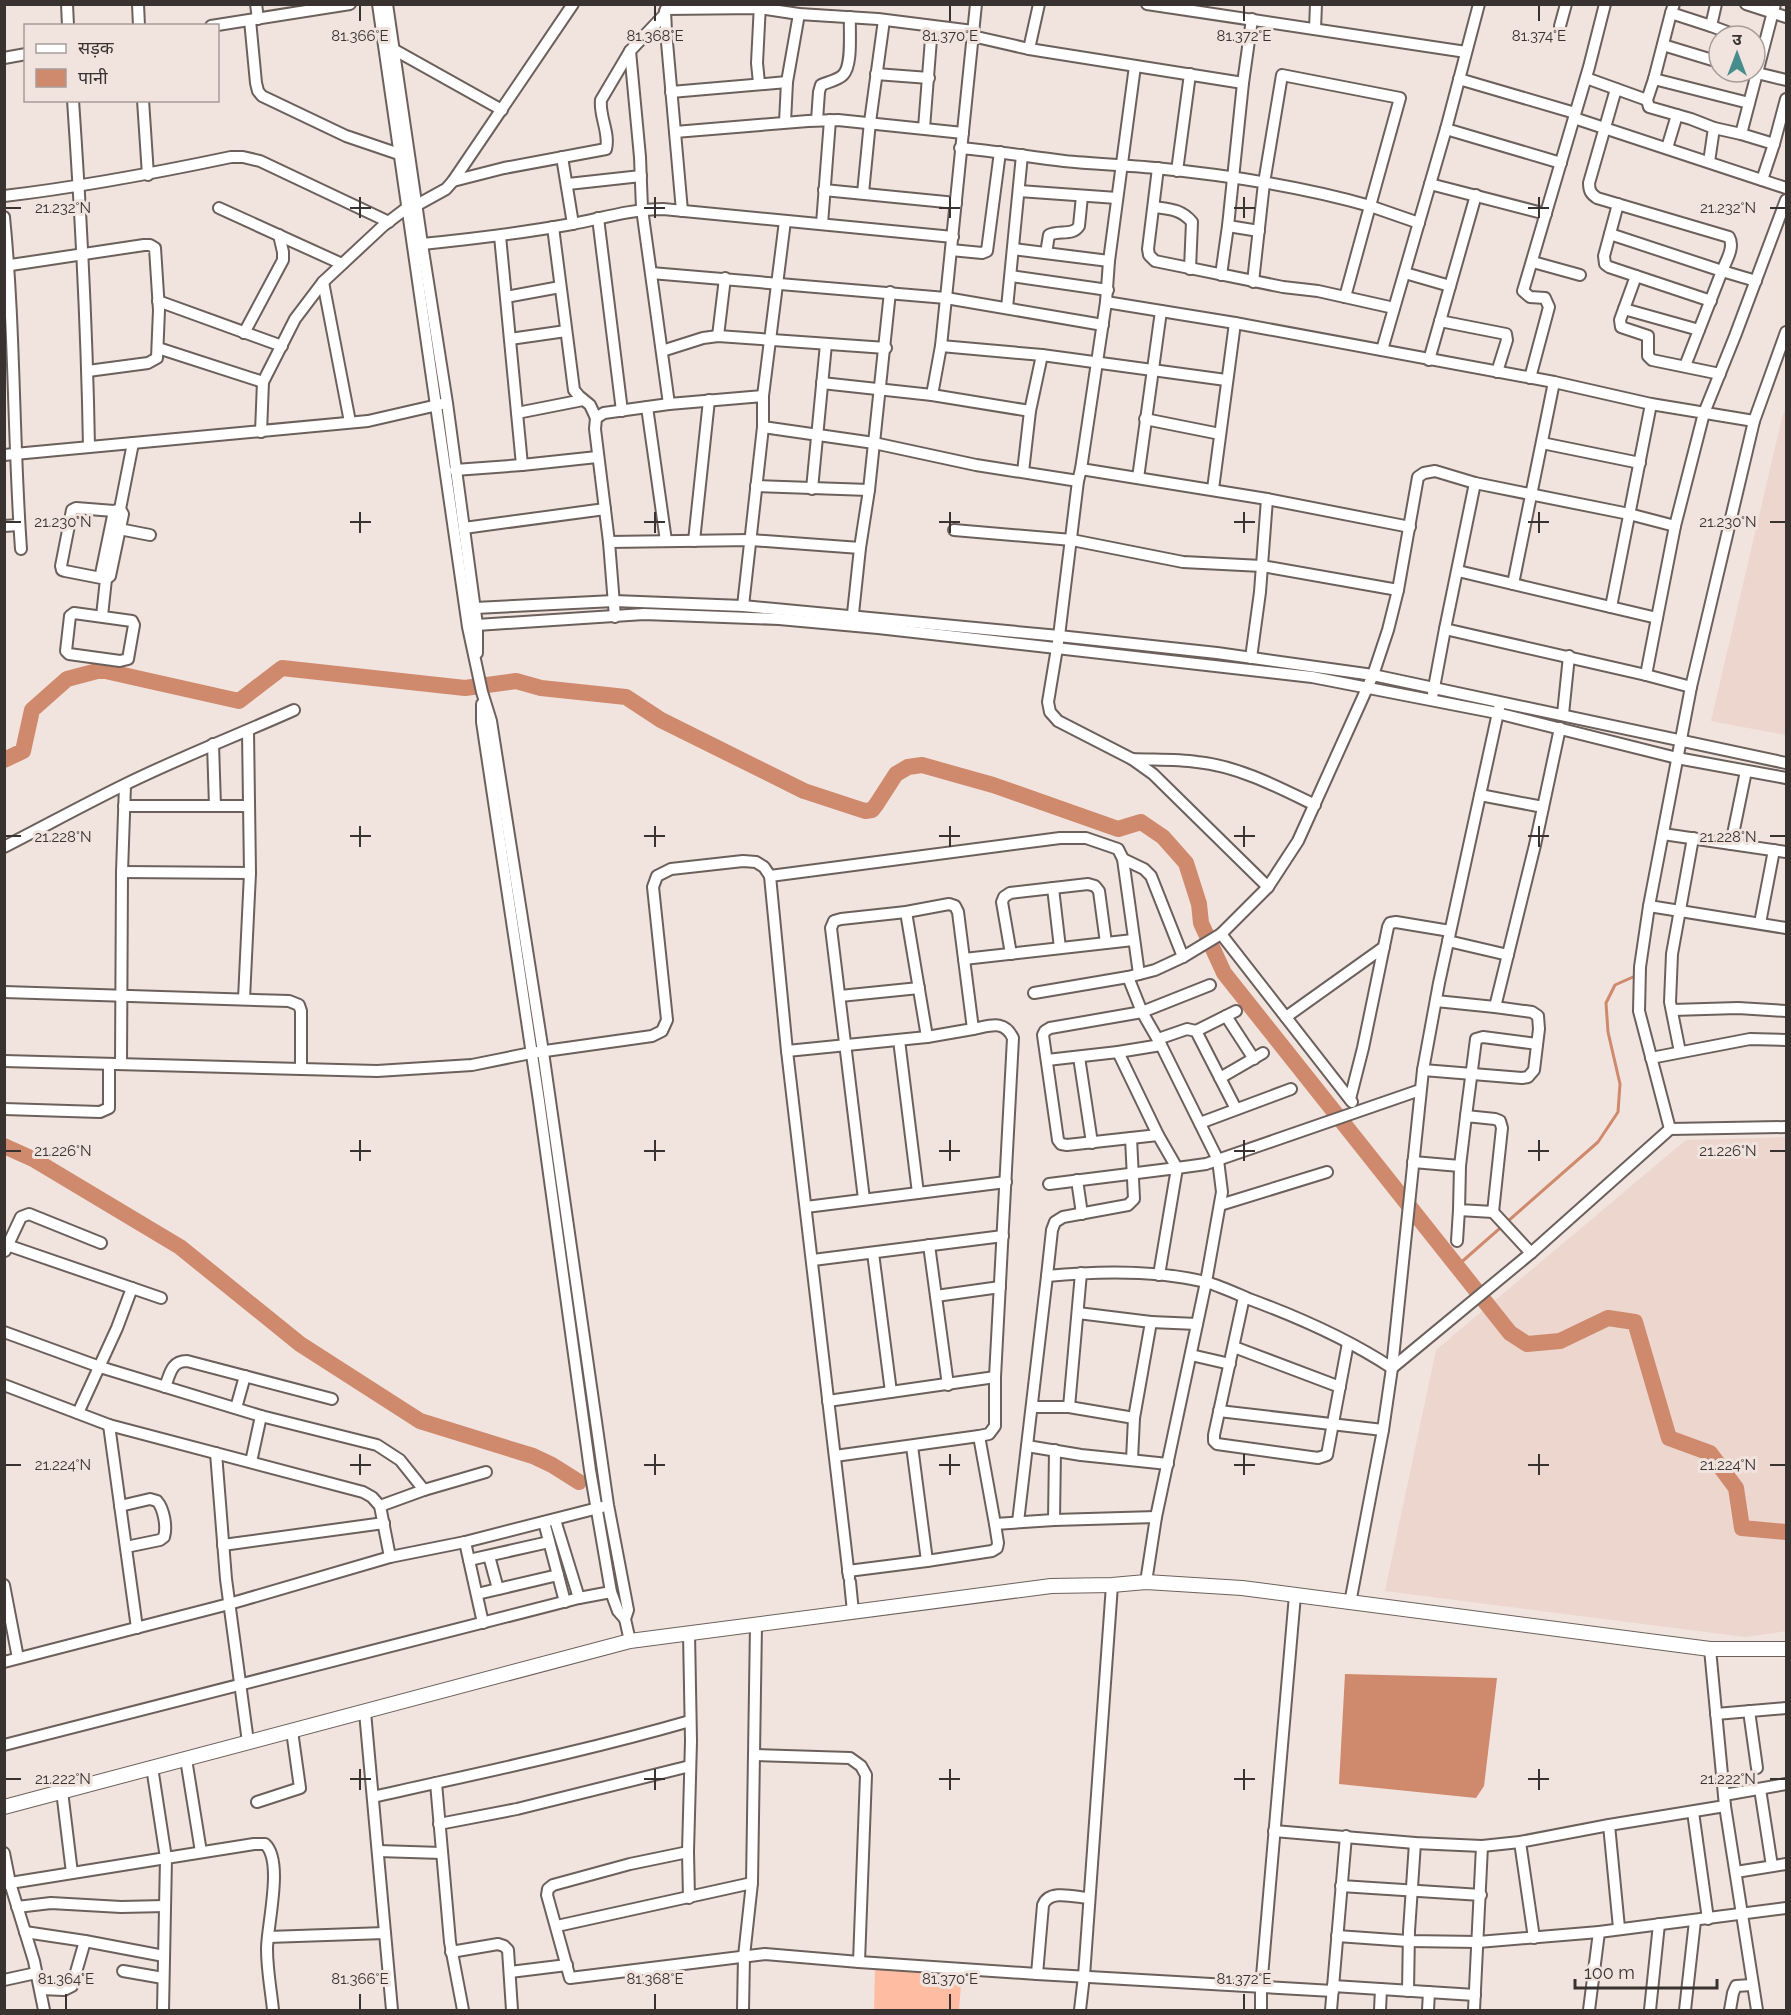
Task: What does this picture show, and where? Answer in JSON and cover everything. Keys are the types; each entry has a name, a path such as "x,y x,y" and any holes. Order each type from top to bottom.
{"main road":[{"path":"4,1807 630,1641 1051,1586 1146,1582 1242,1588 1710,1649 1786,1649"}],"street":[{"path":"67,4 68,24"},
{"path":"138,4 139,24"},
{"path":"256,4 254,19 256,84 262,96 353,139 399,154"},
{"path":"219,25 350,4"},
{"path":"378,4 399,154 422,244 447,403 477,625 477,663 482,692 482,722 537,1053 571,1341 603,1507 628,1610 625,1618"},
{"path":"387,4 436,406 471,647 477,663"},
{"path":"261,432 263,382 295,320 323,282 389,222 412,206 446,189 573,4"},
{"path":"932,395 953,237 976,4"},
{"path":"1029,49 1039,4"},
{"path":"1147,4 1223,10 1252,19 1466,52"},
{"path":"1315,29 1316,4"},
{"path":"1382,350 1446,129 1479,4"},
{"path":"1560,26 1566,4"},
{"path":"1530,378 1549,311 1545,298 1530,297 1523,291 1586,78 1605,4"},
{"path":"1711,24 1716,4"},
{"path":"1750,5 1774,9 1786,16"},
{"path":"453,181 504,168 606,148 607,142 600,109 601,100 630,51 666,9 759,6 800,14 932,26 1029,49 1243,82"},
{"path":"759,6 759,83"},
{"path":"666,9 682,211"},
{"path":"1707,24 1672,9 1647,100 1649,107 1774,144"},
{"path":"1767,26 1774,9"},
{"path":"785,122 787,82 800,14"},
{"path":"817,120 821,85 842,77 847,70 850,17"},
{"path":"1221,276 1252,19"},
{"path":"863,193 884,20"},
{"path":"924,128 932,26"},
{"path":"1663,45 1707,58"},
{"path":"393,49 502,110"},
{"path":"630,51 642,209 669,404"},
{"path":"4,58 24,54"},
{"path":"1135,66 1109,261 1108,290 1078,481 1059,636 1048,702 1050,712 1058,721 1132,759 1153,774 1268,886"},
{"path":"876,74 929,78"},
{"path":"1178,171 1190,74"},
{"path":"1253,282 1264,183 1282,75 1400,98 1345,297"},
{"path":"1767,76 1786,80"},
{"path":"1586,78 1647,100"},
{"path":"1459,79 1786,188"},
{"path":"1654,79 1749,102"},
{"path":"671,92 787,82"},
{"path":"1741,134 1753,84"},
{"path":"1616,89 1589,190 1592,195 1729,237 1731,241 1731,248 1685,366"},
{"path":"1762,180 1786,99"},
{"path":"73,102 88,371 89,447"},
{"path":"143,102 148,175"},
{"path":"1667,148 1677,115"},
{"path":"675,132 830,120 963,132"},
{"path":"822,224 830,120"},
{"path":"1708,162 1714,128"},
{"path":"1446,129 1561,163"},
{"path":"960,148 1066,161 1158,168 1264,183 1335,196 1419,223"},
{"path":"951,250 982,253 987,251 1000,152"},
{"path":"1007,308 1022,155"},
{"path":"4,196 148,175 231,157 251,158 389,222"},
{"path":"562,157 573,224"},
{"path":"1158,168 1148,244 1149,255 1155,261 1253,282 1318,291 1394,308"},
{"path":"568,184 641,176"},
{"path":"1430,184 1546,214"},
{"path":"824,190 956,203"},
{"path":"1019,191 1117,198"},
{"path":"1429,360 1476,195"},
{"path":"1046,253 1049,235 1077,230 1082,196"},
{"path":"1647,675 1675,526 1704,413 1786,200"},
{"path":"1618,204 1604,256 1605,264 1711,301"},
{"path":"1154,207 1176,210 1185,214 1192,222 1190,269"},
{"path":"219,208 342,264"},
{"path":"422,244 500,236 573,224 642,209 953,237"},
{"path":"4,217 21,549"},
{"path":"598,218 622,411"},
{"path":"743,606 763,427 764,396 785,221"},
{"path":"1228,226 1259,231"},
{"path":"553,227 574,390 590,405 596,418 597,457 609,542 615,617"},
{"path":"1610,234 1756,281"},
{"path":"244,333 283,260 279,235"},
{"path":"500,236 522,465"},
{"path":"7,266 150,245 155,248 158,301 157,358 148,363 88,371"},
{"path":"1013,249 1109,261"},
{"path":"1533,262 1580,275"},
{"path":"651,273 946,298 1103,325"},
{"path":"1405,273 1450,286"},
{"path":"1011,276 1108,290"},
{"path":"1636,276 1624,309 1620,324 1622,327 1648,336 1649,358 1720,374"},
{"path":"718,336 725,279"},
{"path":"323,282 350,422"},
{"path":"506,297 560,287"},
{"path":"853,621 860,548 886,348 890,292"},
{"path":"158,301 282,346"},
{"path":"1106,302 1382,350 1554,382 1651,404 1754,422"},
{"path":"1624,309 1699,330"},
{"path":"1138,478 1161,311"},
{"path":"1440,321 1506,334 1507,340 1497,372"},
{"path":"1213,489 1235,323"},
{"path":"510,339 566,331"},
{"path":"1670,1129 1639,1011 1640,967 1649,906 1691,687 1754,422 1786,332"},
{"path":"662,351 703,338 718,336 886,348"},
{"path":"812,489 826,344"},
{"path":"940,346 1042,355 1227,380"},
{"path":"158,348 263,382"},
{"path":"1023,472 1030,411 1042,355"},
{"path":"1513,584 1554,382"},
{"path":"822,383 880,388 1030,411"},
{"path":"596,418 604,413 669,404 764,396"},
{"path":"517,413 583,400"},
{"path":"694,541 709,400"},
{"path":"4,455 368,421 447,403"},
{"path":"1611,607 1651,404"},
{"path":"647,407 666,541"},
{"path":"1145,419 1220,434"},
{"path":"763,427 874,443 976,465 1078,481"},
{"path":"117,510 134,443"},
{"path":"1542,443 1640,463"},
{"path":"455,470 597,457"},
{"path":"1081,469 1213,489 1410,527"},
{"path":"1034,993 1134,976 1155,970 1217,937 1268,886 1292,852 1373,675 1398,590 1418,477 1434,471 1475,483 1532,493 1675,526"},
{"path":"1431,699 1475,483"},
{"path":"756,486 869,490"},
{"path":"1251,658 1268,499"},
{"path":"102,616 106,579 110,576 115,528 123,514 117,510 76,508 72,510 62,570 106,579"},
{"path":"464,528 604,509"},
{"path":"4,526 19,525"},
{"path":"115,528 150,535"},
{"path":"954,530 1072,540 1183,562 1262,566 1398,590"},
{"path":"609,542 750,540 860,548"},
{"path":"1458,571 1657,618"},
{"path":"475,608 614,601 743,606 1056,648 1312,677 1497,713 1677,758 1786,778"},
{"path":"77,613 102,616 129,619 133,622 130,655 124,661 69,654 66,651 72,615 77,613"},
{"path":"477,625 644,614 853,621 1059,636 1251,658 1373,675 1563,714 1786,764"},
{"path":"1445,629 1569,656 1691,687"},
{"path":"1563,714 1569,656"},
{"path":"1350,1603 1383,1430 1392,1368 1423,1070 1449,936 1501,702"},
{"path":"4,847 125,784 294,710"},
{"path":"1495,1007 1560,728"},
{"path":"244,999 249,873 248,731"},
{"path":"213,744 216,806"},
{"path":"1132,759 1197,761 1228,767 1315,805"},
{"path":"1731,844 1746,771"},
{"path":"121,1064 125,784"},
{"path":"1480,795 1543,807"},
{"path":"124,806 249,806"},
{"path":"1663,834 1786,852"},
{"path":"770,876 1060,838 1086,838 1118,849 1123,859 1133,940 1134,976 1142,1012 1160,1042 1218,1160 1222,1192 1206,1282 1156,1517 1146,1582"},
{"path":"1680,1052 1670,1002 1672,954 1693,838"},
{"path":"1760,923 1774,850"},
{"path":"1123,859 1144,869 1151,876 1186,955"},
{"path":"4,1061 377,1071 472,1065 652,1036 662,1031 667,1020 653,887 657,876 671,869 743,861 756,862 764,867 770,876 853,1612"},
{"path":"122,872 249,873"},
{"path":"1011,954 1002,902 1004,897 1010,893 1053,888 1088,884 1095,886 1099,891 1106,943"},
{"path":"1053,888 1060,948"},
{"path":"864,1199 831,927 834,921 949,904 955,906 958,912 973,1029"},
{"path":"1649,906 1786,928"},
{"path":"906,912 927,1037"},
{"path":"1350,1099 1390,923 1396,922 1449,936 1508,955"},
{"path":"1217,937 1286,1017 1359,1111"},
{"path":"964,959 1133,940"},
{"path":"1286,1017 1384,947"},
{"path":"1158,1135 1092,1143 1061,1144 1058,1140 1043,1035 1050,1028 1142,1012 1210,985"},
{"path":"840,996 919,988"},
{"path":"4,992 289,1001 299,1005 301,1011 301,1069"},
{"path":"1423,1070 1522,1078 1528,1077 1534,1070 1540,1021 1538,1016 1532,1012 1436,1001"},
{"path":"1672,1010 1738,1008 1786,1011"},
{"path":"1047,1060 1118,1052 1160,1042 1186,1029 1196,1031 1231,1014 1258,1056 1220,1078"},
{"path":"788,1051 927,1037 1002,1026 1008,1028 1013,1038 995,1377 995,1426 989,1434 979,1436 835,1456"},
{"path":"1196,1031 1236,1109"},
{"path":"1457,1241 1460,1166 1475,1043 1479,1037 1537,1044"},
{"path":"1651,1058 1750,1039 1786,1040"},
{"path":"899,1040 918,1193"},
{"path":"1118,1052 1158,1135 1177,1168 1159,1275"},
{"path":"1079,1057 1092,1143"},
{"path":"4,1109 105,1111 109,1108 109,1064"},
{"path":"1200,1123 1291,1089"},
{"path":"1049,1184 1206,1164 1420,1089"},
{"path":"1466,1116 1500,1121 1502,1128 1495,1214"},
{"path":"1392,1368 1532,1253 1670,1129 1786,1126"},
{"path":"1018,1522 1052,1230 1055,1222 1063,1217 1128,1204 1134,1199 1131,1138"},
{"path":"1413,1162 1460,1166"},
{"path":"1220,1205 1326,1172"},
{"path":"1077,1180 1082,1214"},
{"path":"806,1207 1006,1182"},
{"path":"1459,1210 1495,1214 1532,1253"},
{"path":"101,1243 29,1214 21,1217 5,1247 161,1298"},
{"path":"813,1260 1003,1236"},
{"path":"929,1245 948,1385"},
{"path":"873,1253 891,1392"},
{"path":"1047,1276 1081,1273 1159,1275 1206,1282 1285,1312 1372,1355 1392,1368"},
{"path":"1069,1407 1081,1273"},
{"path":"936,1296 1000,1287"},
{"path":"78,1413 100,1367 132,1288"},
{"path":"1244,1297 1214,1435 1214,1441 1217,1444 1318,1458 1327,1455 1348,1343"},
{"path":"1078,1313 1151,1322 1197,1324"},
{"path":"1132,1460 1134,1418 1151,1322"},
{"path":"4,1332 100,1367 165,1387 261,1416 385,1449 400,1460 424,1490"},
{"path":"1234,1347 1340,1387"},
{"path":"1191,1355 1230,1364"},
{"path":"165,1387 173,1366 182,1361 188,1361 332,1399"},
{"path":"236,1408 245,1376"},
{"path":"828,1401 995,1377"},
{"path":"4,1385 109,1425 363,1492 372,1497 380,1506 390,1557"},
{"path":"1032,1407 1069,1407 1134,1418"},
{"path":"1219,1411 1383,1430"},
{"path":"250,1462 261,1416"},
{"path":"109,1425 137,1628"},
{"path":"849,1577 992,1551 997,1548 995,1524 979,1436"},
{"path":"912,1446 927,1561"},
{"path":"1028,1446 1168,1464"},
{"path":"1054,1520 1055,1450"},
{"path":"216,1453 229,1604 248,1742"},
{"path":"380,1506 486,1472"},
{"path":"120,1506 150,1499 158,1501 162,1507 165,1531 162,1539 126,1548"},
{"path":"4,1662 229,1604 390,1557 465,1542 603,1507"},
{"path":"603,1507 611,1592 618,1611 625,1618 630,1641"},
{"path":"995,1524 1156,1517"},
{"path":"550,1521 549,1542 565,1602"},
{"path":"550,1521 579,1598"},
{"path":"223,1545 384,1523"},
{"path":"465,1542 483,1623"},
{"path":"469,1560 549,1542"},
{"path":"489,1556 498,1589"},
{"path":"477,1594 558,1575"},
{"path":"4,1585 18,1658"},
{"path":"1080,2010 1112,1585"},
{"path":"5,1743 240,1686 579,1598 611,1592"},
{"path":"1261,2010 1295,1595"},
{"path":"743,2010 744,1956 752,1883 756,1625"},
{"path":"689,1634 689,1898"},
{"path":"1710,1649 1725,1801 1757,2010"},
{"path":"1716,1714 1786,1708"},
{"path":"1749,1711 1757,1768"},
{"path":"365,1712 392,2010"},
{"path":"373,1797 593,1747 690,1721"},
{"path":"257,1802 300,1788 292,1731"},
{"path":"754,1755 850,1758 861,1766 866,1775 859,1962"},
{"path":"186,1758 201,1852"},
{"path":"439,1824 518,1809 690,1766"},
{"path":"152,1767 166,1858 163,2010"},
{"path":"436,1783 451,1952 463,2010"},
{"path":"1274,1831 1415,1843 1482,1846 1520,1842 1693,1812 1760,1788 1786,1784"},
{"path":"1760,1788 1772,1866"},
{"path":"62,1791 72,1873"},
{"path":"1693,1812 1708,1919"},
{"path":"1609,1825 1619,1928"},
{"path":"1331,2010 1346,1836"},
{"path":"1520,1842 1534,1938"},
{"path":"1408,1991 1408,1941 1415,1843"},
{"path":"7,1883 265,1844 274,1861 268,1937 273,2010"},
{"path":"1474,2010 1482,1846"},
{"path":"378,1851 442,1853"},
{"path":"688,1852 630,1864 553,1885 548,1889 547,1895 570,1978 744,1956 777,1954 859,1962 1261,1988 1381,1989 1475,1995"},
{"path":"4,1853 7,1883 25,1932 44,2010"},
{"path":"1736,1872 1786,1864"},
{"path":"557,1926 752,1883"},
{"path":"1341,1886 1481,1895"},
{"path":"1037,1974 1045,1900 1056,1895 1088,1898"},
{"path":"17,1907 51,1903 121,1907 165,1906"},
{"path":"1337,1936 1408,1941 1478,1942 1599,1932 1786,1908"},
{"path":"1685,2010 1695,1921"},
{"path":"1650,2010 1659,1924"},
{"path":"25,1932 164,1956"},
{"path":"1589,2010 1599,1932"},
{"path":"268,1937 385,1933"},
{"path":"40,1989 64,1990 72,1986 84,1941"},
{"path":"451,1952 498,1944 504,1946 508,1950 512,2010"},
{"path":"510,1972 567,1965"},
{"path":"123,1971 164,1978"},
{"path":"4,1980 36,1973"},
{"path":"1730,2010 1736,1986 1752,1985"},
{"path":"1380,2010 1381,1989"},
{"path":"1428,2010 1429,1992"}],"shaded area":[{"path":"1786,407 1786,735 1711,721"},
{"path":"1786,1137 1786,1631 1745,1637 1385,1591 1436,1350 1686,1140"},
{"path":"875,1966 962,1972 959,2010 874,2010"}],"water":[{"path":"1345,1674 1497,1678 1484,1786 1476,1798 1339,1784"}],"waterway":[{"path":"4,760 23,751 32,710 67,679 101,670 239,701 282,668 465,688 516,681 541,688 626,697 661,720 804,791 865,811 872,810 896,774 908,767 922,765 993,785 1118,829 1141,822 1163,837 1186,863 1199,904 1201,923 1224,973 1510,1333 1527,1344 1560,1341 1608,1318 1635,1322 1669,1438 1710,1453 1736,1488 1742,1528 1786,1532"},
{"path":"1457,1266 1598,1142 1618,1112 1620,1084 1608,1032 1606,1003 1615,985 1633,977"},
{"path":"4,1146 33,1159 180,1247 300,1344 420,1421 533,1456 579,1482"}]}
